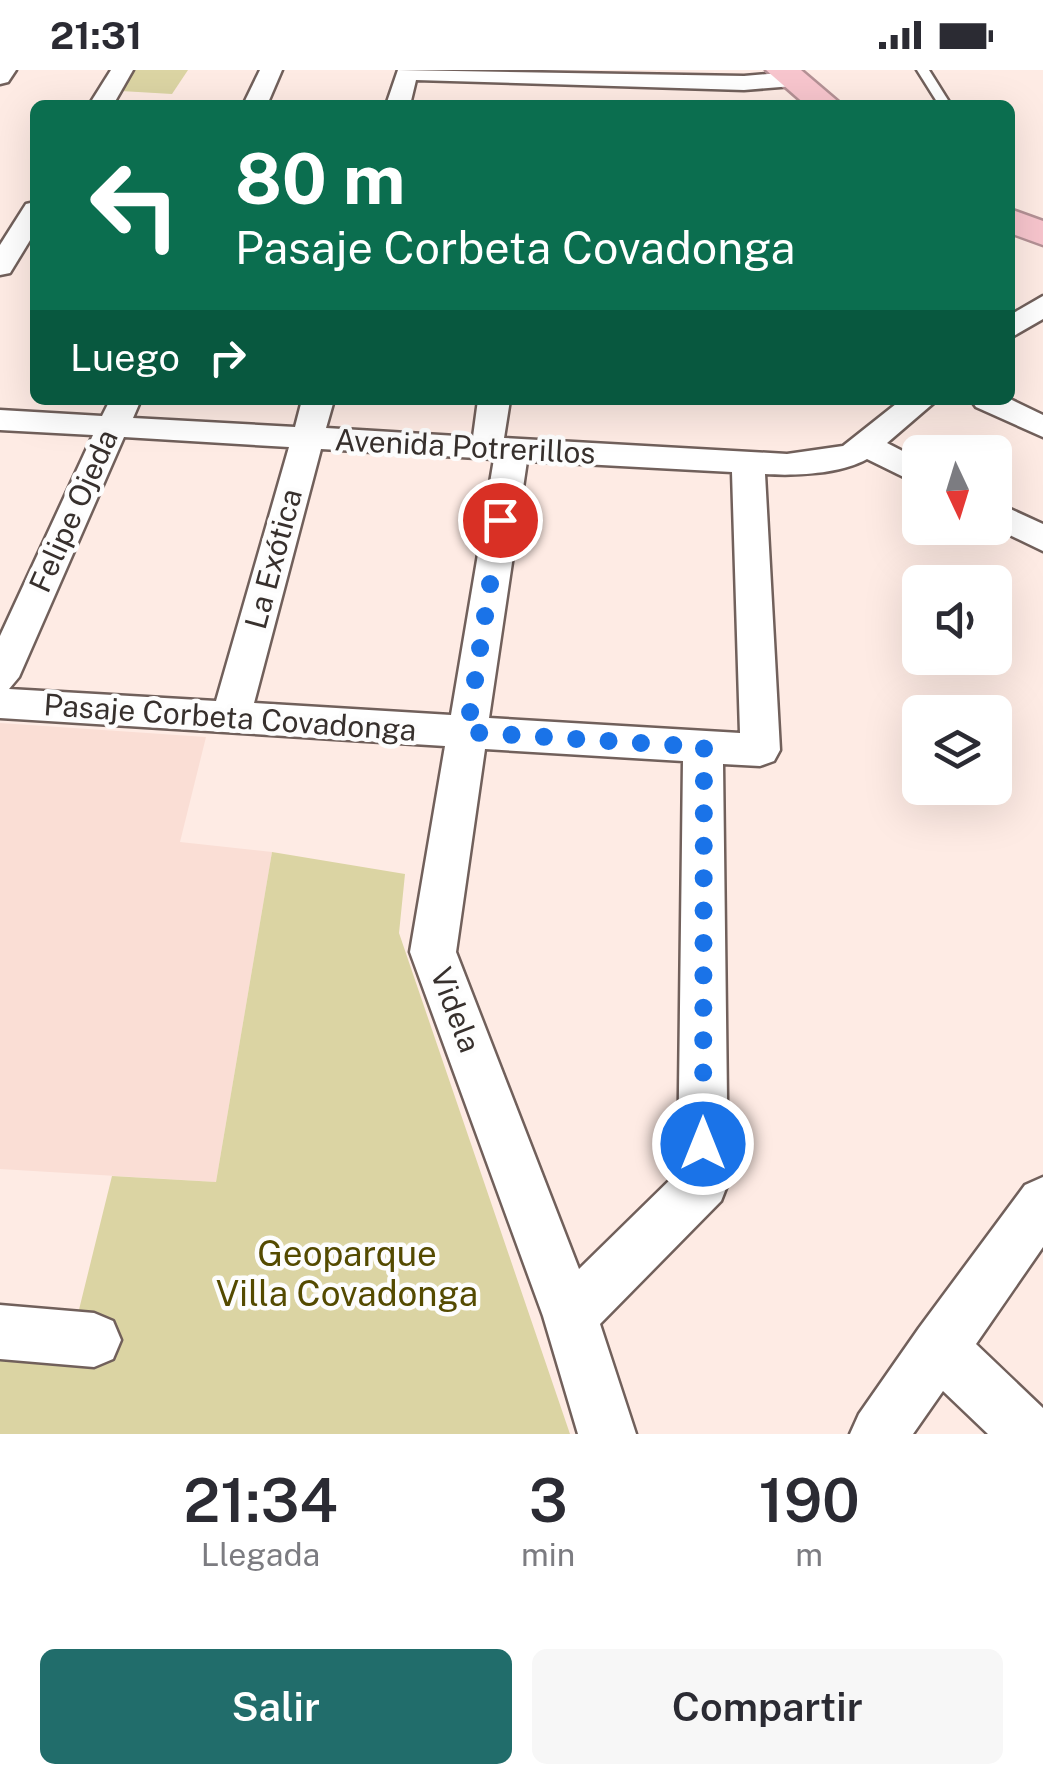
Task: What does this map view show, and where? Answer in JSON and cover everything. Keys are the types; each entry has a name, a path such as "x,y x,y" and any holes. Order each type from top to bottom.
{"highway":[{"path":"769,85 812,100"},
{"path":"1015,207 1043,219"},
{"path":"1015,222 1043,234"}],"street":[{"path":"0,77 5,70"},
{"path":"103,100 122,70"},
{"path":"257,100 271,70"},
{"path":"399,100 407,73 531,74 769,85"},
{"path":"531,74 536,100"},
{"path":"642,100 643,80"},
{"path":"0,205 30,208"},
{"path":"0,267 30,216"},
{"name":"La Exótica","path":"231,718 317,405"},
{"name":"Videla","path":"495,405 499,449 467,732 433,952 570,1316 607,1434"},
{"path":"902,464 868,446 915,405"},
{"path":"996,405 1043,428"},
{"name":"Avenida Potrerillos","path":"0,420 118,413 308,438 748,463 822,461 852,455 868,446"},
{"name":"Felipe Ojeda","path":"0,676 118,413"},
{"name":"Pasaje Corbeta Covadonga","path":"0,703 760,750 748,463"},
{"path":"1012,522 1043,538"},
{"path":"570,1316 703,1183 704,747"},
{"path":"879,1434 1043,1203"},
{"path":"0,1332 94,1340"},
{"path":"938,1348 1029,1434"}],"lane":[{"path":"924,70 942,100"}],"shaded area":[{"path":"0,723 206,737 180,842 272,852 216,1182 0,1169"}],"green space":[{"path":"131,70 188,70 172,94 121,91"},
{"name":"Geoparque Villa Covadonga","path":"272,852 405,874 399,933 570,1434 0,1434 0,1336 71,1342 112,1176 216,1182"}],"route":[{"path":"500,520 467,732 704,747 703,1144"}]}
